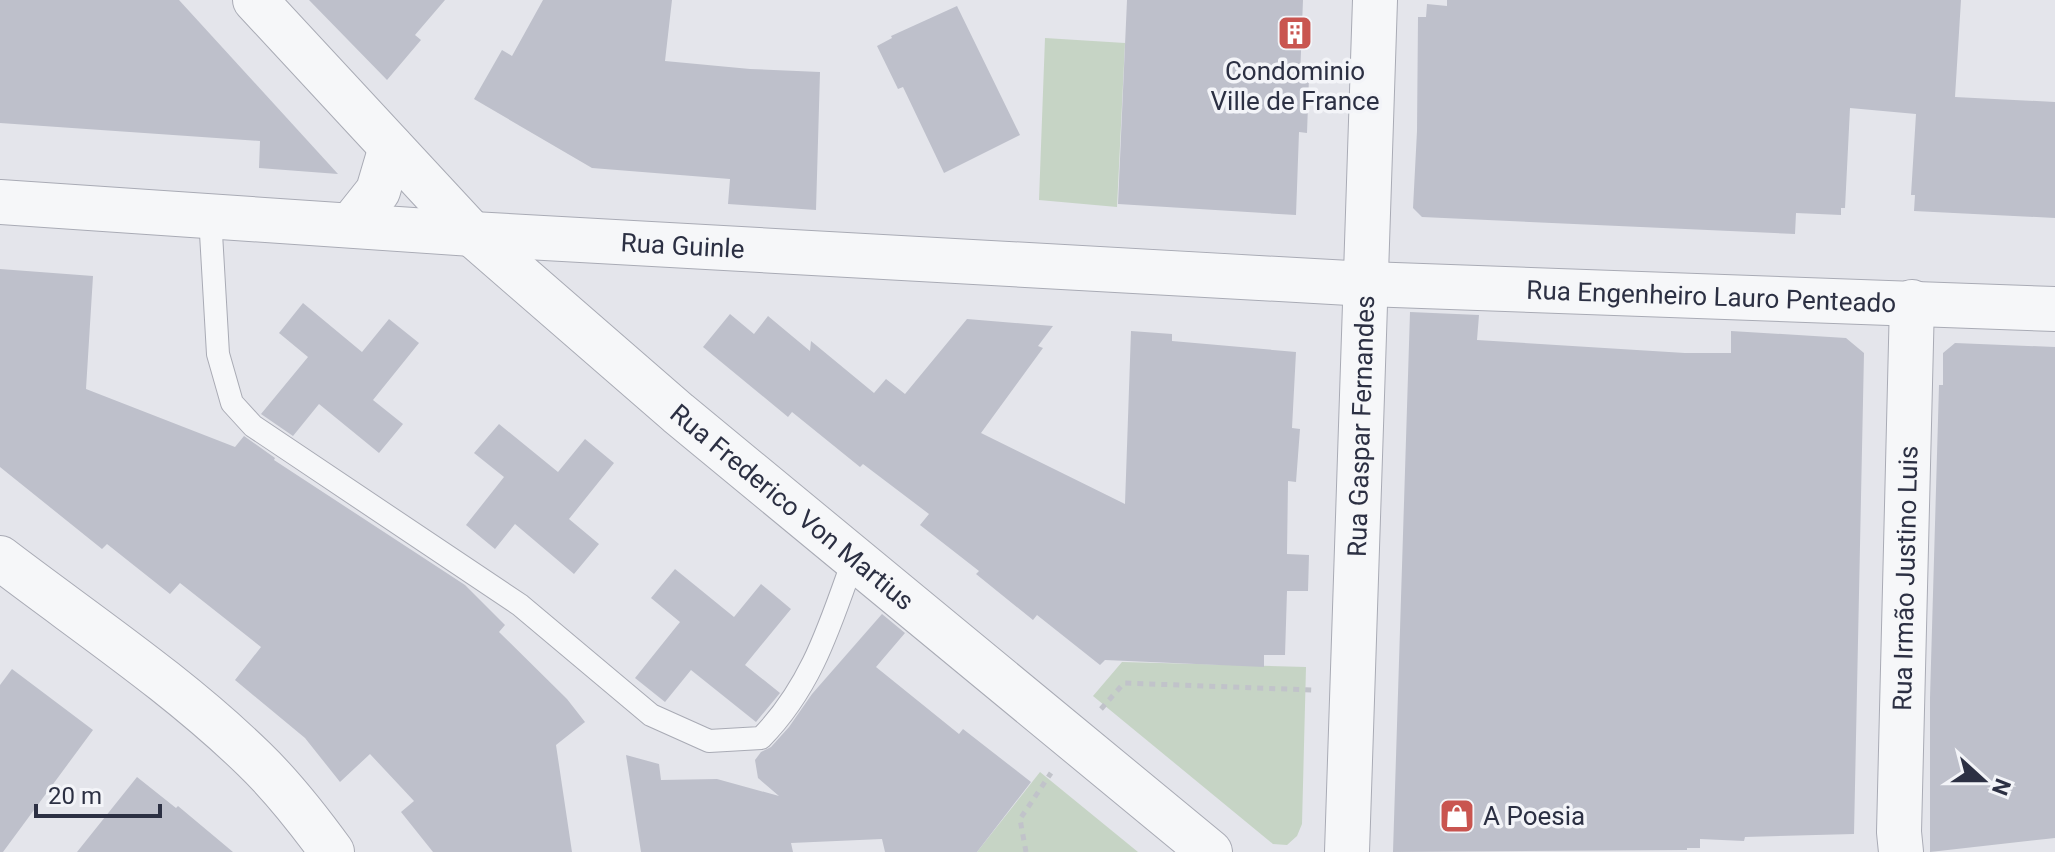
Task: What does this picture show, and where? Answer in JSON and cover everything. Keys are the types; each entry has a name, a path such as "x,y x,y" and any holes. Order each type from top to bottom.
{"street":[{"name":"Rua Frederico Von Martius","path":"255,0 472,234 678,413 1210,852"},
{"name":"Rua Gaspar Fernandes","path":"1347,852 1375,0"},
{"path":"351,225 378,191 391,147"},
{"name":"Rua Guinle","path":"0,202 472,234 1367,284"},
{"name":"Rua Engenheiro Lauro Penteado","path":"1367,284 2055,309"},
{"name":"Rua Irmão Justino Luis","path":"1901,852 1912,302"},
{"path":"0,558 200,711 264,770 303,813 332,852"}],"lane":[{"path":"210,216 218,354 232,403 253,426 520,605 651,715 709,741 761,738 782,717 818,657 854,558"}],"path":[{"path":"1026,852 1020,819 1074,740 1124,683 1353,691"}],"green space":[{"path":"1045,38 1125,43 1117,207 1039,200"},
{"path":"1122,662 1306,667 1302,824 1297,836 1287,845 1273,844 1093,696"},
{"path":"1040,772 1138,852 977,852"}],"building":[{"path":"0,0 179,0 338,174 259,168 260,141 0,123"},
{"path":"309,0 445,0 415,35 421,40 387,80"},
{"path":"543,0 672,0 665,61 820,72 816,210 728,204 730,179 592,168 474,99 502,50 512,56"},
{"path":"1127,0 1303,0 1300,77 1309,77 1307,133 1299,132 1296,215 1118,204"},
{"path":"1447,0 1961,0 1955,97 2055,102 2055,218 1914,211 1915,195 1911,195 1916,114 1850,108 1845,208 1841,208 1841,215 1796,213 1795,234 1422,217 1413,208 1418,17 1426,17 1427,4 1447,6"},
{"path":"957,6 1020,135 944,173 903,87 898,89 877,46 891,36"},
{"path":"0,269 93,276 86,389 235,447 244,436 274,460 465,585 505,625 499,632 567,699 585,722 556,745 572,852 433,852 401,812 414,801 370,754 340,782 305,738 235,680 261,647 180,583 170,594 107,544 102,549 0,467"},
{"path":"303,303 362,352 389,319 419,343 373,400 403,424 379,453 319,404 293,436 261,414 308,357 279,333"},
{"path":"1410,312 1479,315 1477,340 1731,353 1731,331 1846,338 1864,353 1854,834 1745,837 1744,841 1700,839 1700,848 1687,850 1393,852"},
{"path":"730,314 754,334 768,316 810,351 811,341 874,393 886,379 905,394 967,319 1053,326 1038,346 1043,348 981,433 1125,504 1131,331 1172,334 1172,341 1296,352 1292,428 1300,429 1296,482 1288,481 1287,554 1309,555 1308,591 1287,591 1285,655 1264,655 1264,667 1105,660 1100,665 1037,615 1033,620 976,574 979,571 920,525 929,514 863,464 860,467 792,412 788,417 703,347"},
{"path":"1955,343 2055,347 2055,838 1930,852 1930,698 1939,385 1943,385 1943,353"},
{"path":"499,424 558,472 585,439 614,463 569,519 599,544 574,574 515,524 495,549 466,525 504,477 474,453"},
{"path":"675,569 734,617 761,584 791,609 745,665 780,693 756,722 691,670 665,702 635,678 680,622 651,598"},
{"path":"882,614 905,633 876,667 959,734 963,729 1031,782 977,852 885,852 882,839 791,843 793,852 641,852 626,755 659,764 661,780 717,779 779,796 758,778 755,760 789,727 812,694"},
{"path":"12,669 93,730 0,852 0,685"},
{"path":"137,777 176,808 178,806 233,852 77,852"}],"place":[{"name":"Condominio Ville de France","path":"1295,33"},
{"name":"A Poesia","path":"1457,816"}]}
